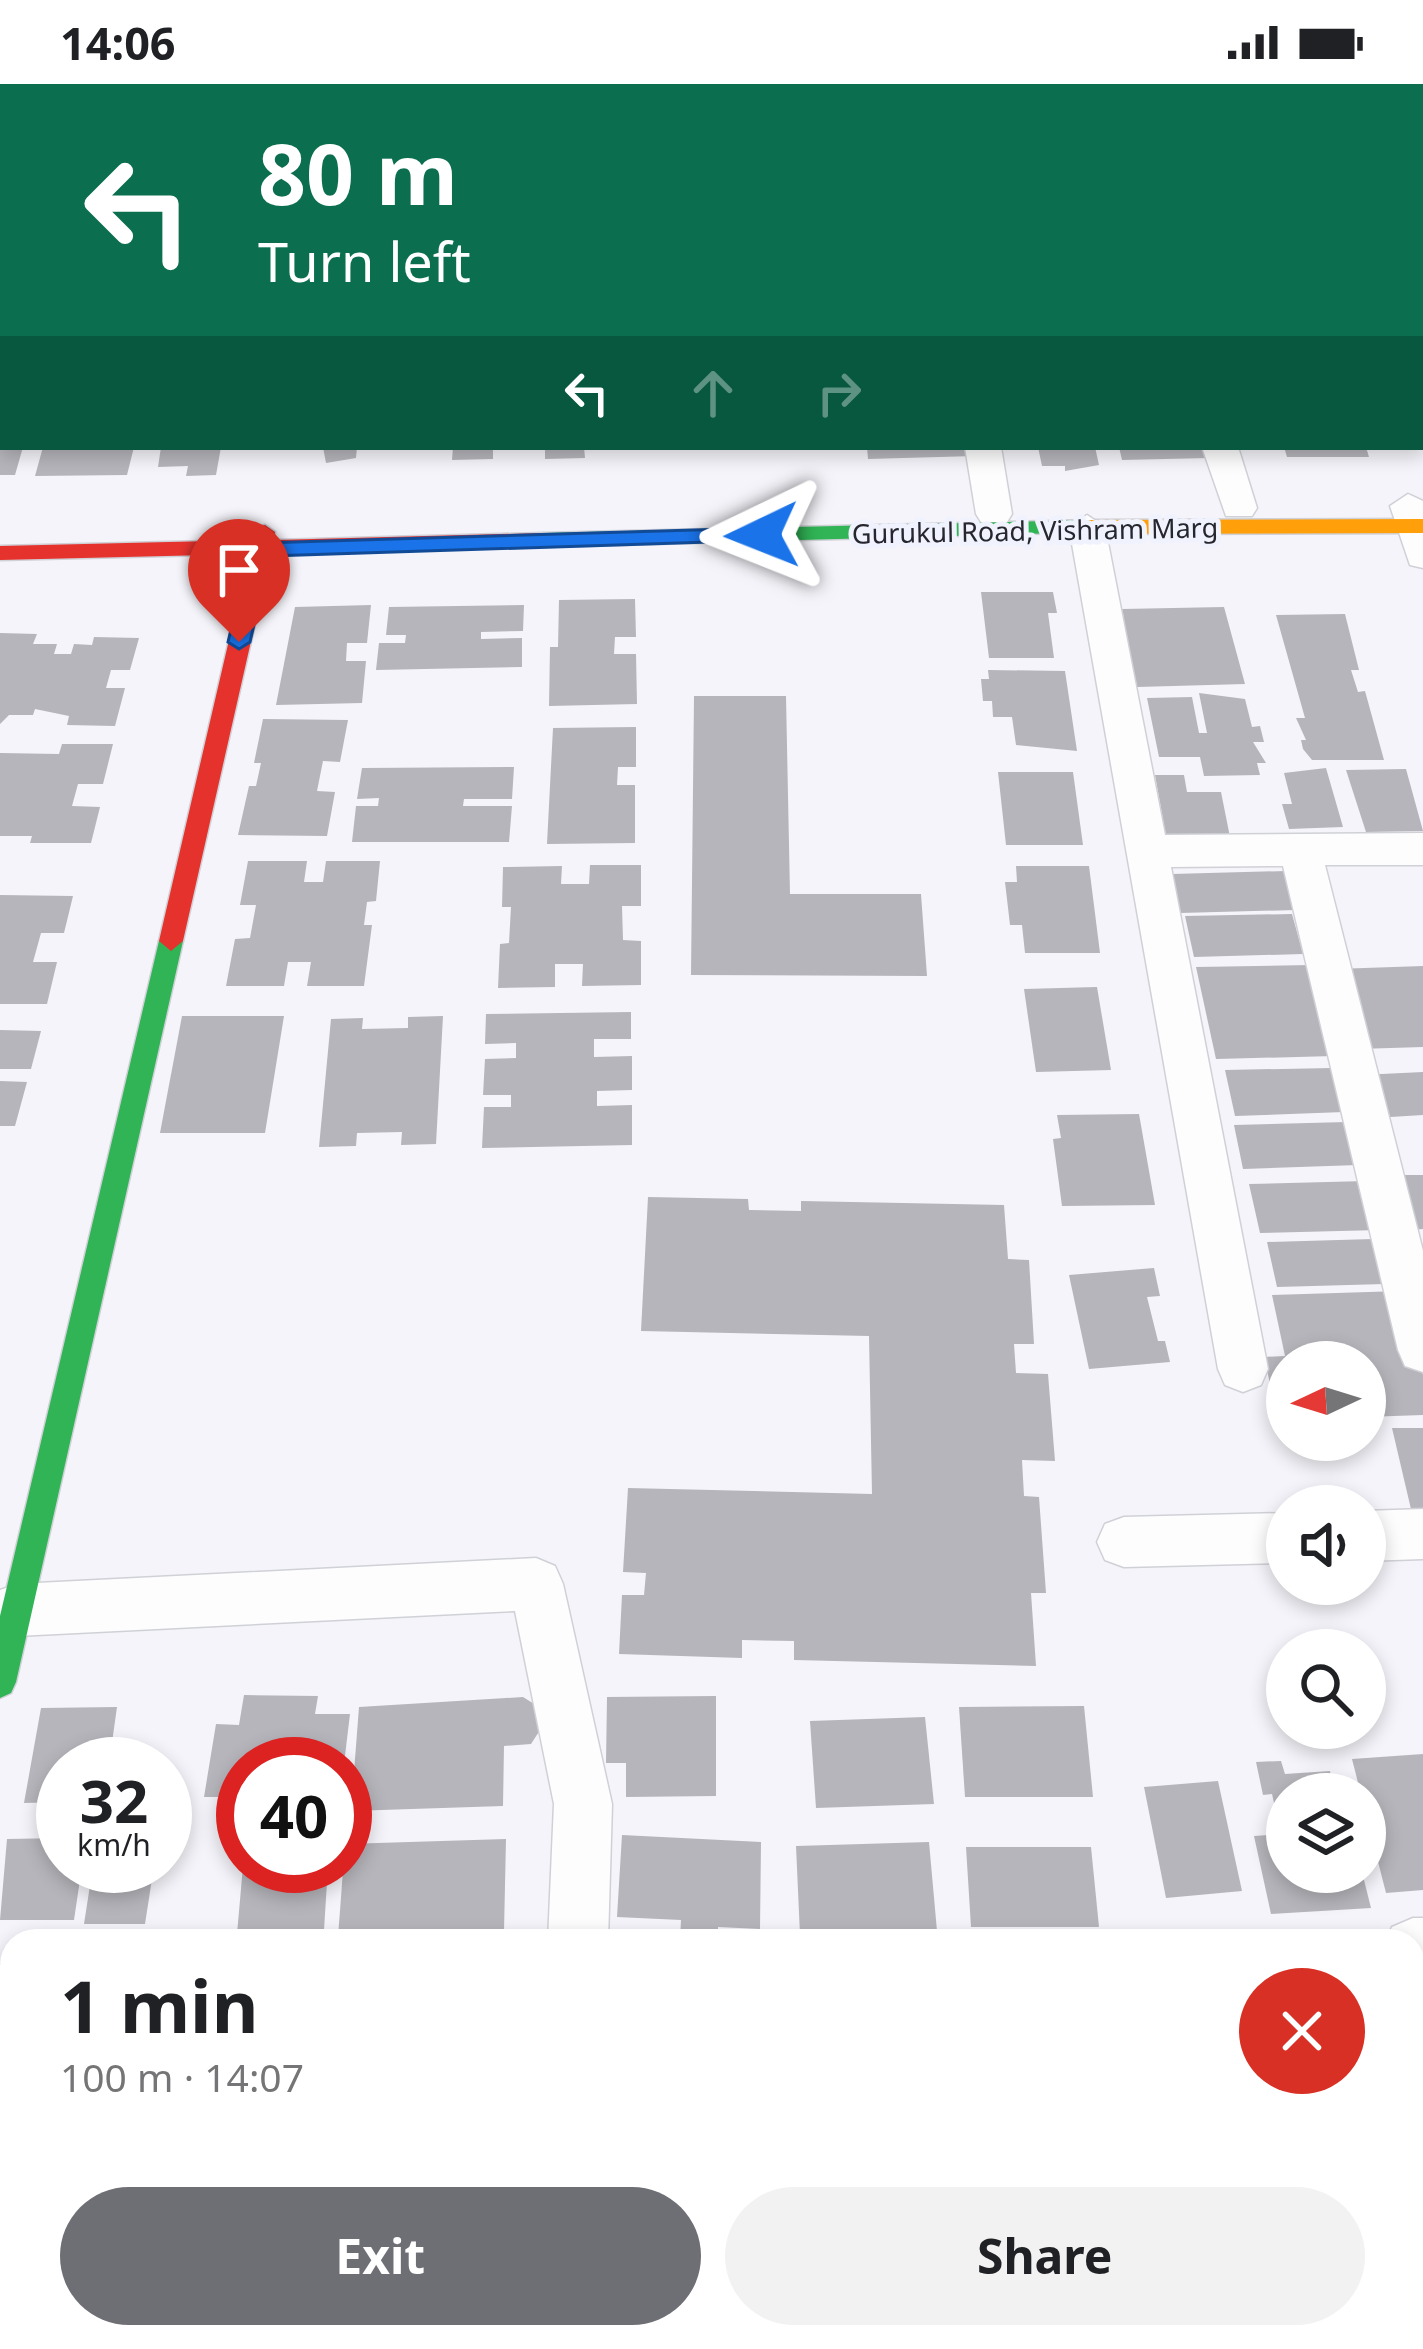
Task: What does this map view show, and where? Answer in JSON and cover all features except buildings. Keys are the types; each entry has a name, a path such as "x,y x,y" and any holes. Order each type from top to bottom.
{"street":[{"path":"983,450 994,514"},
{"path":"1221,450 1239,508"},
{"name":"Gurukul Road, Vishram Marg","path":"0,553 1239,508 1418,524"},
{"name":"Gurukul Road, Vishram Marg","path":"0,535 263,541 1418,524"},
{"path":"1087,527 1244,1369"},
{"path":"0,1682 263,541"},
{"path":"1148,851 1423,849"},
{"path":"1300,850 1423,1351"},
{"path":"1386,1535 1423,1534"},
{"path":"1124,1542 1266,1539"},
{"path":"17,1610 536,1584 583,1804 578,1929"}],"traffic: fast":[{"path":"543,540 1090,527"},
{"path":"0,1682 171,941"}],"traffic: slow":[{"path":"1090,527 1423,526"}],"traffic: jam":[{"path":"171,941 265,532"},
{"path":"0,553 543,540"}],"route":[{"path":"239,642 261,550 762,535"}]}
